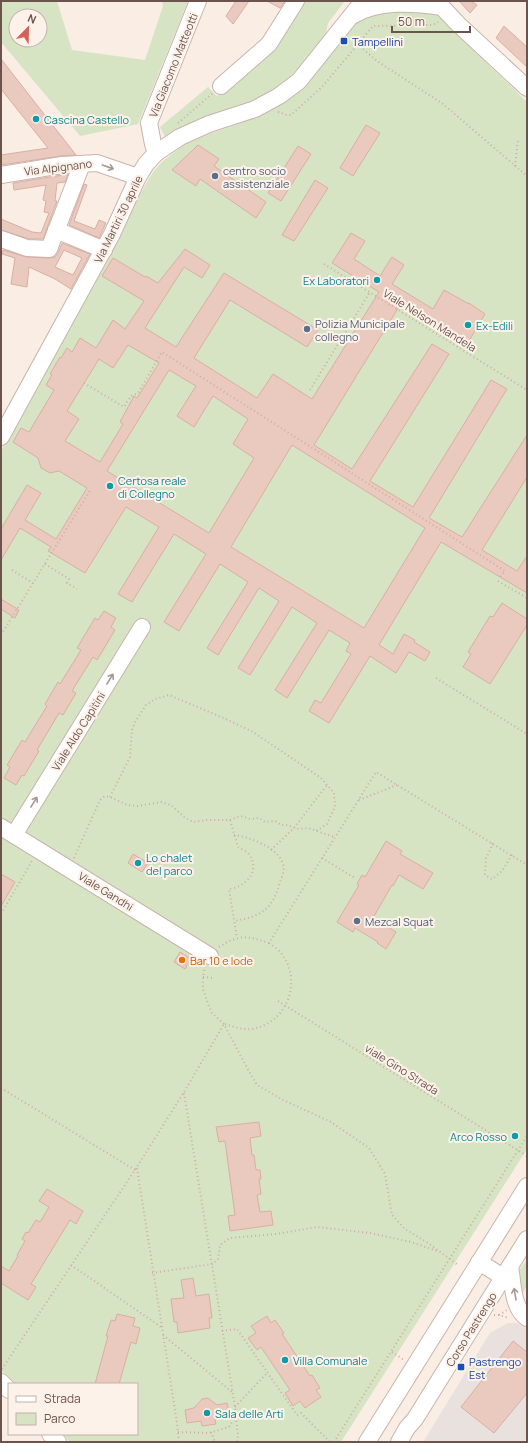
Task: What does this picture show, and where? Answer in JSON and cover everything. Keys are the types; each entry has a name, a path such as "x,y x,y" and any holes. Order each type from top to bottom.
{"street":[{"name":"Via Giacomo Matteotti","path":"156,153 149,123 198,1"},
{"path":"221,86 269,44 296,1"},
{"name":"Via Martiri 30 aprile","path":"1,437 104,250 138,177 146,164 156,153 180,137 209,124 255,109 279,96 299,81 363,1"},
{"name":"Via Martiri 30 aprile","path":"351,17 362,10 372,7 403,2 440,4"},
{"path":"440,4 527,88"},
{"name":"Via Alpignano","path":"1,175 62,165 97,163 138,177"},
{"path":"1,239 27,248 49,249 82,164"},
{"path":"56,230 104,250"},
{"name":"Viale Aldo Capitini","path":"7,831 142,627"},
{"name":"Viale Gandhi","path":"7,831 210,956"},
{"path":"367,1442 527,1186"},
{"name":"Corso Pastrengo","path":"399,1442 407,1428 415,1419 527,1239"},
{"path":"479,1262 507,1272 517,1306 521,1312 520,1319"},
{"name":"Corso Pastrengo","path":"411,1442 415,1419"}],"path":[{"path":"357,44 377,60 443,104 527,176"},
{"path":"174,126 221,86"},
{"path":"515,166 518,140"},
{"name":"Viale Nelson Mandela","path":"324,264 527,390"},
{"path":"310,390 370,292"},
{"path":"84,383 124,407 131,396 138,394 162,352 505,571 500,577"},
{"path":"1,635 91,488"},
{"path":"44,564 69,579 66,583 76,589"},
{"path":"12,570 33,583"},
{"path":"498,581 527,598"},
{"path":"436,678 527,734"},
{"path":"110,797 130,757 132,730 135,722 146,705 155,699 170,696 221,716 253,732 321,778 334,793 335,807 327,824 316,831"},
{"path":"269,943 376,772 527,865"},
{"path":"271,850 294,828 327,785"},
{"path":"358,800 397,785"},
{"path":"69,868 100,800 105,796 127,805 138,806 161,802 170,804 184,817 193,822 207,820 230,820 241,816 250,819 259,818 265,822 275,822 297,829 308,828 334,838"},
{"path":"230,820 238,847 248,853 253,863 252,874 246,883 238,888 229,889 237,938"},
{"path":"234,835 248,837 271,850 284,865 276,897 270,906 261,913 248,919 234,922"},
{"path":"492,843 486,858 485,875 492,879 502,871 512,855"},
{"path":"1,914 39,850"},
{"path":"322,858 355,878"},
{"path":"224,1024 237,1028 251,1029 265,1025 277,1017 286,1006 291,992 292,978 288,964 280,952 269,943 252,937 237,938 218,948 210,956 203,977 203,989 212,1013 224,1024 246,1068 257,1085 283,1100 331,1122 369,1148 385,1174 392,1215 405,1229 458,1265"},
{"path":"203,977 215,978"},
{"name":"viale Gino Strada","path":"278,1001 527,1156"},
{"path":"1,1370 19,1346 70,1265 136,1169 224,1024"},
{"path":"1,1088 136,1169"},
{"path":"184,1092 233,1393 238,1435 237,1442"},
{"path":"334,1442 527,1136"},
{"path":"136,1169 179,1442"},
{"path":"152,1273 212,1264 218,1259 220,1245 230,1238 276,1234 317,1227 398,1239 412,1242 440,1252"},
{"path":"70,1265 162,1327"},
{"path":"479,1317 499,1314 520,1319"},
{"path":"222,1331 237,1329 297,1415 301,1412 330,1442"},
{"path":"163,1335 233,1393"},
{"path":"235,1407 268,1372"},
{"path":"178,1432 210,1432 229,1427 236,1416"},
{"path":"210,1432 216,1442"}],"shaded area":[{"path":"508,1323 517,1323 527,1328 527,1442 423,1442 490,1333"}],"green space":[{"path":"1,1 57,1 72,50 145,60 163,6 162,1 188,1 138,124 80,136 1,42"},
{"path":"304,1 345,1 328,23 324,42 289,78 276,90 249,104 165,137 160,127 208,87 217,96 269,53"},
{"path":"401,9 434,12 527,102 527,1149 341,1442 70,1442 64,1435 138,1435 138,1383 14,1383 1,1370 1,451 153,172 163,161 185,144 256,118 284,103 304,86 362,16"},
{"path":"527,1259 527,1286 519,1299 515,1277"}],"building":[{"path":"236,1 249,1 233,24 226,16"},
{"path":"267,1 285,1 280,8"},
{"path":"459,1 471,1 477,5 470,13"},
{"path":"504,26 527,47 527,67 496,38"},
{"name":"Cascina Castello","path":"1,59 76,155 1,165 1,155 48,148 1,89"},
{"path":"366,125 380,133 353,176 340,168"},
{"path":"198,145 219,159 214,166 266,202 256,218 200,179 196,186 172,170"},
{"path":"298,146 311,154 281,201 268,193"},
{"path":"68,174 65,182 57,183 55,201 57,201 43,239 29,239 1,230 1,219 32,232 41,233 49,213 44,212 46,201 43,200 46,185 14,190 13,183"},
{"path":"315,180 328,188 294,241 282,235"},
{"path":"84,184 87,185 74,221 95,229 99,220 106,223 99,238 69,225"},
{"name":"Certosa reale di Collegno","path":"351,233 365,241 354,259 380,276 392,257 404,265 392,284 433,309 444,290 469,303 485,314 466,346 400,305 314,445 352,469 432,344 449,354 370,481 413,507 491,380 507,389 429,518 462,537 527,435 527,477 482,550 517,571 527,556 527,593 441,542 379,645 393,654 404,634 415,640 414,642 430,652 425,661 409,652 396,673 370,656 329,723 309,711 315,700 321,703 351,654 346,651 350,643 329,630 287,698 275,690 317,623 292,607 250,675 238,668 279,601 259,588 218,655 207,648 248,582 220,564 179,631 164,622 206,554 174,534 132,602 118,594 159,527 126,507 85,573 48,551 51,547 20,528 1,560 1,529 27,485 41,493 25,520 56,539 87,488 59,471 50,473 41,468 38,458 13,442 21,428 29,432 54,390 46,385 52,375 50,374 67,348 72,352 80,338 96,348 113,320 125,329 144,301 102,276 113,258 158,283 185,249 210,265 202,278 184,267 145,328 176,347 224,273 318,330 307,347 230,300 194,358 257,398 273,374 312,399 379,292 332,263","holes":["128,345 159,363 137,398 134,396 120,422 123,424 100,462 65,441 79,419 67,411 99,359 113,368","169,370 196,386 177,416 194,427 213,396 248,419 233,444 254,458 209,533 107,471","292,445 425,528 364,628 231,547"]},
{"path":"62,243 90,254 71,289 55,279 29,267 27,287 11,284 15,258 2,254 3,250 26,257 49,258 55,257","holes":["64,250 82,258 73,275 55,267"]},
{"path":"1,599 19,610 15,618 1,609"},
{"path":"502,603 527,619 527,625 490,684 463,667 471,654 468,652 490,616 493,617"},
{"path":"104,611 116,618 111,627 115,630 97,660 93,657 72,691 76,693 63,715 59,713 37,750 39,751 24,776 22,775 16,785 4,778 10,767 7,765 22,740 25,742 47,706 45,704 58,682 60,684 81,650 77,648 95,618 98,620"},
{"path":"386,841 402,851 400,854 433,873 423,889 399,875 393,886 392,885 373,918 396,932 386,949 377,943 378,942 355,928 353,932 337,922 359,885 357,884 362,875 365,877"},
{"name":"Lo chalet del parco","path":"133,854 148,863 142,872 128,863"},
{"path":"1,874 15,882 1,906"},
{"name":"Bar 10 e lode","path":"180,952 191,959 185,969 174,962"},
{"path":"259,1122 261,1136 250,1138 256,1170 260,1170 261,1179 259,1179 261,1194 257,1195 260,1212 271,1211 273,1225 230,1231 228,1216 235,1215 225,1141 219,1142 216,1127"},
{"path":"47,1189 83,1211 76,1224 70,1220 31,1284 36,1287 28,1300 1,1283 1,1266 9,1271 25,1241 22,1239 26,1232 28,1233 36,1220 40,1222 49,1207 39,1201"},
{"path":"193,1278 196,1296 209,1294 212,1318 209,1318 210,1328 178,1333 177,1322 174,1322 171,1299 184,1298 181,1280"},
{"path":"117,1314 135,1318 133,1326 140,1328 136,1344 131,1342 119,1383 95,1383 111,1320 115,1321"},
{"name":"Villa Comunale","path":"267,1316 271,1323 275,1320 284,1333 282,1334 310,1376 312,1375 320,1388 316,1390 321,1397 305,1408 300,1401 293,1406 285,1393 290,1390 261,1347 257,1350 248,1338 256,1333 251,1326"},
{"path":"513,1341 527,1352 527,1393 494,1433 461,1407"},
{"name":"Sala delle Arti","path":"208,1398 217,1405 227,1403 230,1417 215,1419 216,1424 202,1426 201,1421 187,1423 185,1410 194,1408 202,1399"}],"place":[{"name":"Tampellini","path":"344,41"},
{"name":"Cascina Castello","path":"36,119"},
{"name":"centro socio assistenziale","path":"215,176"},
{"name":"Ex Laboratori","path":"377,280"},
{"name":"Ex-Edili","path":"468,325"},
{"name":"Polizia Municipale collegno","path":"307,329"},
{"name":"Certosa reale di Collegno","path":"110,486"},
{"name":"Lo chalet del parco","path":"138,863"},
{"name":"Mezcal Squat","path":"357,921"},
{"name":"Bar 10 e lode","path":"182,960"},
{"name":"Arco Rosso","path":"515,1136"},
{"name":"Villa Comunale","path":"285,1360"},
{"name":"Pastrengo Est","path":"461,1367"},
{"name":"Sala delle Arti","path":"207,1413"}]}
